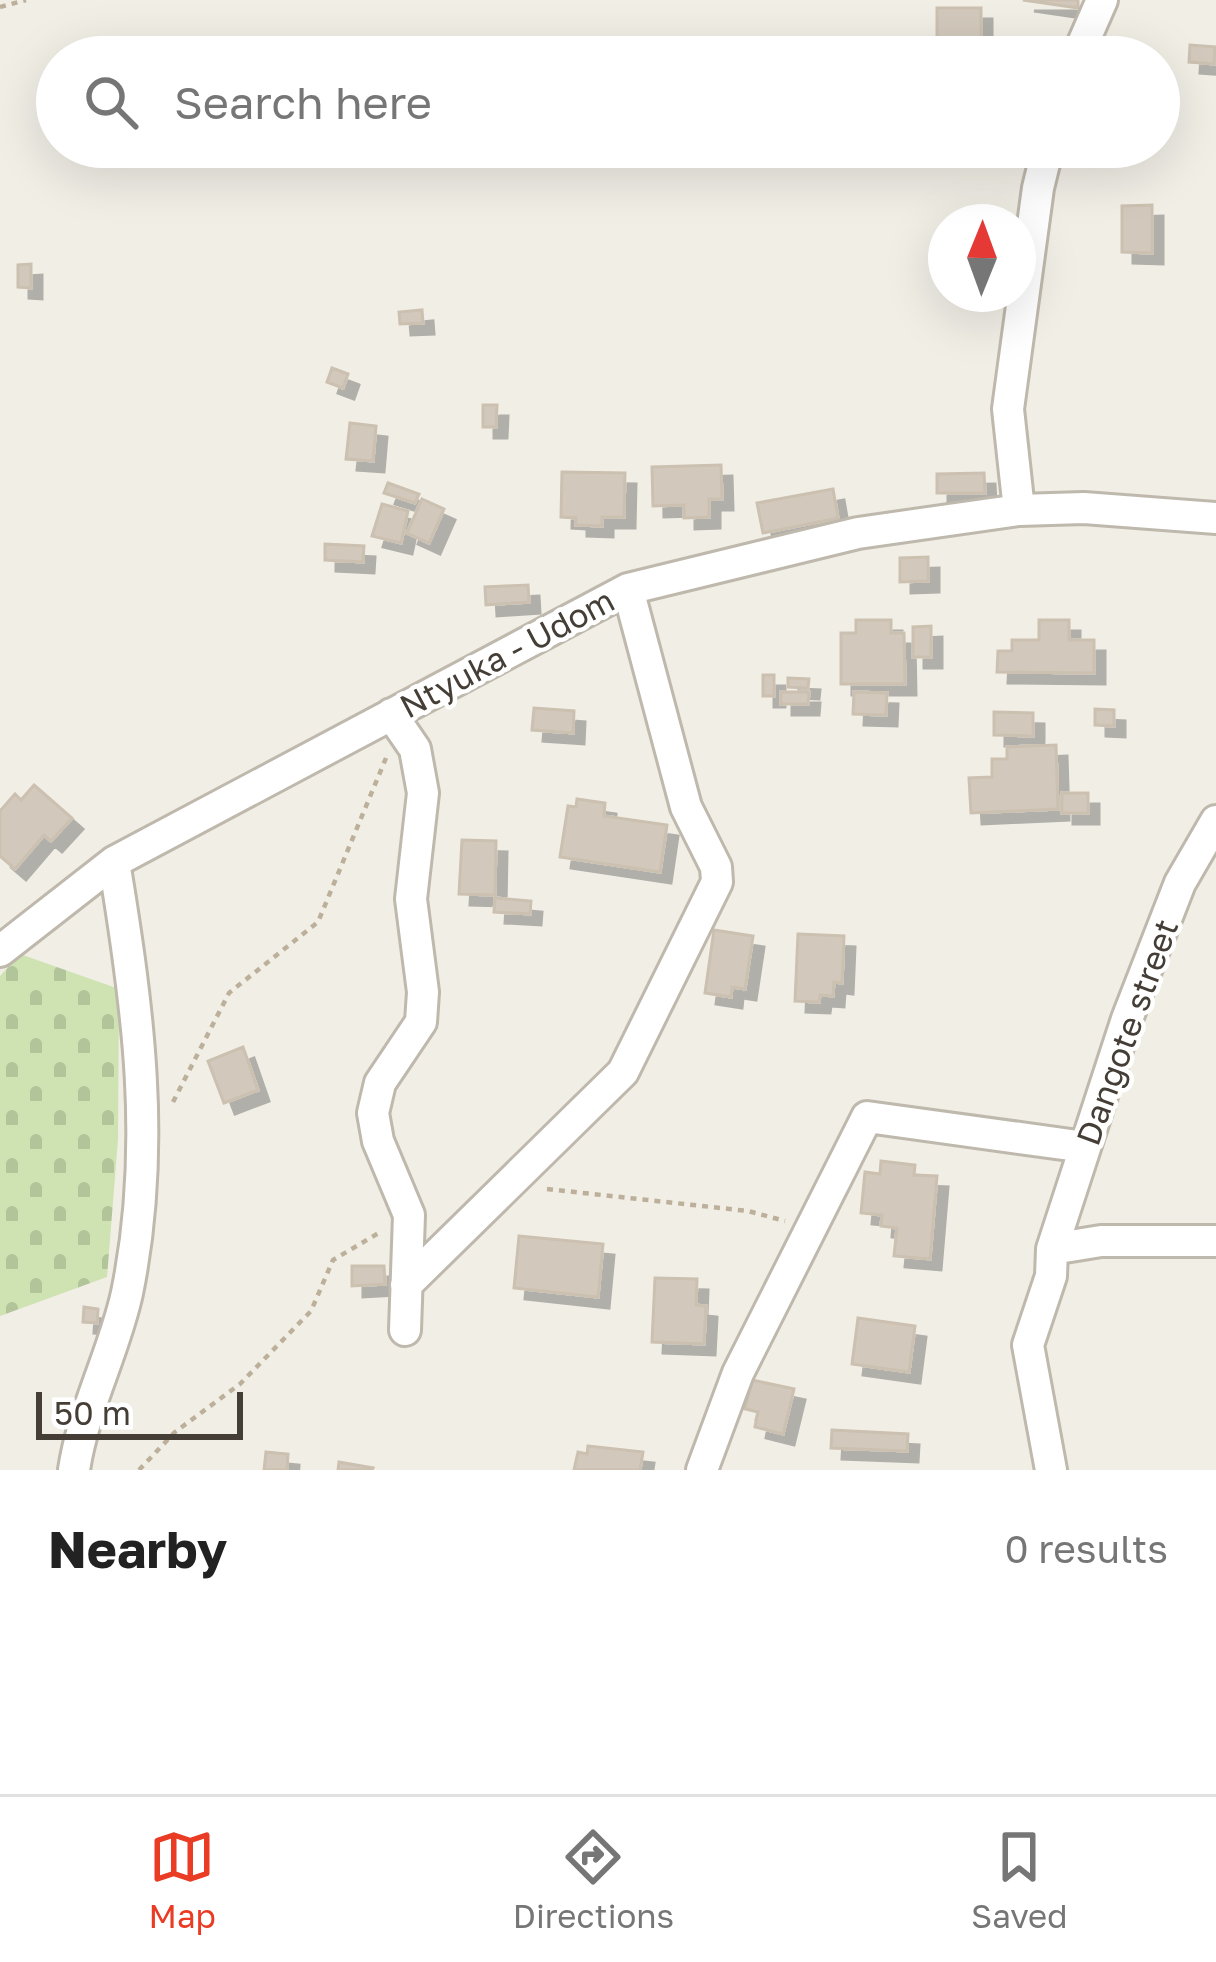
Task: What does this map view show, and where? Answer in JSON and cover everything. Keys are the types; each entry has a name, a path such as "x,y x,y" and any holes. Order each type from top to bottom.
{"street":[{"path":"1086,36 1102,0"},
{"path":"1019,510 1009,409 1042,168"},
{"name":"Ntyuka - Udom","path":"0,951 113,862 397,723 628,590 858,533 1019,510 1084,508 1216,518"},
{"path":"406,1285 435,1262 503,1186 623,1072 717,882 716,867 686,807 657,682 628,590"},
{"path":"397,723 421,769 423,793 411,899 423,1008 414,1035 380,1083 373,1113 378,1142 409,1215 406,1330"},
{"name":"Dangote street","path":"1051,1470 1028,1368 1028,1345 1051,1276 1052,1249 1180,883 1216,821"},
{"path":"74,1470 127,1294 144,1181 139,1021 113,862"},
{"path":"702,1470 738,1373 867,1118 1085,1147"},
{"path":"1052,1249 1101,1240 1216,1241"}],"path":[{"path":"0,8 26,0"},
{"path":"171,1106 229,993 318,922 397,723"},
{"path":"503,1186 748,1210 806,1231"},
{"path":"139,1470 175,1432 241,1384 311,1310 333,1260 409,1215"}],"green space":[{"path":"20,954 119,989 118,1139 107,1277 0,1316 0,976"}],"building":[{"path":"1023,0 1078,0 1078,8"},
{"path":"937,8 981,8 981,36 937,36"},
{"path":"1190,45 1215,47 1214,64 1189,62"},
{"path":"1152,205 1152,253 1122,252 1122,206"},
{"path":"31,264 31,288 18,287 18,265"},
{"path":"422,310 423,323 400,324 399,312"},
{"path":"332,368 348,374 343,388 327,382"},
{"path":"483,405 497,405 496,427 483,427"},
{"path":"350,423 376,426 373,461 346,459"},
{"path":"721,465 722,499 709,499 709,517 684,518 684,505 653,506 652,467"},
{"path":"562,472 625,473 624,517 602,517 602,526 576,525 576,518 561,517"},
{"path":"984,473 985,493 937,493 937,474"},
{"path":"388,483 419,494 415,503 384,493"},
{"path":"833,489 838,518 763,533 757,503"},
{"path":"422,499 444,509 429,543 407,533"},
{"path":"382,504 408,511 401,543 372,536"},
{"path":"325,544 364,546 363,562 325,560"},
{"path":"928,557 928,581 900,582 900,558"},
{"path":"528,585 529,602 486,605 485,587"},
{"path":"856,620 891,620 891,633 904,633 905,684 841,684 841,633 856,633"},
{"path":"1039,620 1069,620 1069,640 1094,640 1094,673 997,672 998,651 1012,651 1012,640 1039,640"},
{"path":"931,626 931,657 913,657 913,627"},
{"path":"763,675 774,675 774,696 763,696"},
{"path":"788,678 809,679 808,688 788,687"},
{"path":"781,692 809,692 808,704 781,704"},
{"path":"854,692 887,693 886,715 853,714"},
{"path":"534,708 574,711 573,733 532,730"},
{"path":"1095,709 1114,710 1114,726 1095,725"},
{"path":"994,712 1033,713 1033,736 994,735"},
{"path":"1056,745 1058,809 971,813 969,778 992,777 992,759 1007,759 1007,747"},
{"path":"34,785 72,818 51,841 44,835 15,869 0,856 0,811 15,794 21,800"},
{"path":"1062,793 1088,793 1088,813 1062,813"},
{"path":"577,799 605,803 604,816 667,825 660,872 560,857 568,806 576,807"},
{"path":"462,840 496,841 495,895 459,894"},
{"path":"495,898 531,901 530,914 494,912"},
{"path":"714,930 753,936 745,989 732,987 731,997 705,993"},
{"path":"798,934 844,936 842,983 834,982 833,996 820,995 819,1002 795,1001"},
{"path":"243,1047 258,1090 224,1103 208,1061"},
{"path":"881,1161 915,1165 914,1175 937,1176 930,1259 894,1256 897,1228 881,1226 882,1215 861,1213 865,1172 880,1174"},
{"path":"519,1236 603,1244 598,1297 514,1288"},
{"path":"352,1266 384,1266 385,1284 352,1286"},
{"path":"655,1278 697,1279 696,1305 706,1306 704,1344 652,1342"},
{"path":"84,1307 98,1309 97,1323 83,1322"},
{"path":"858,1318 915,1326 909,1372 852,1364"},
{"path":"752,1380 794,1389 783,1434 755,1427 758,1412 745,1409"},
{"path":"832,1430 908,1434 907,1451 831,1448"},
{"path":"588,1446 643,1452 640,1470 574,1470 578,1452 587,1454"},
{"path":"266,1452 288,1454 287,1470 264,1470"},
{"path":"339,1462 373,1468 338,1470"}]}
